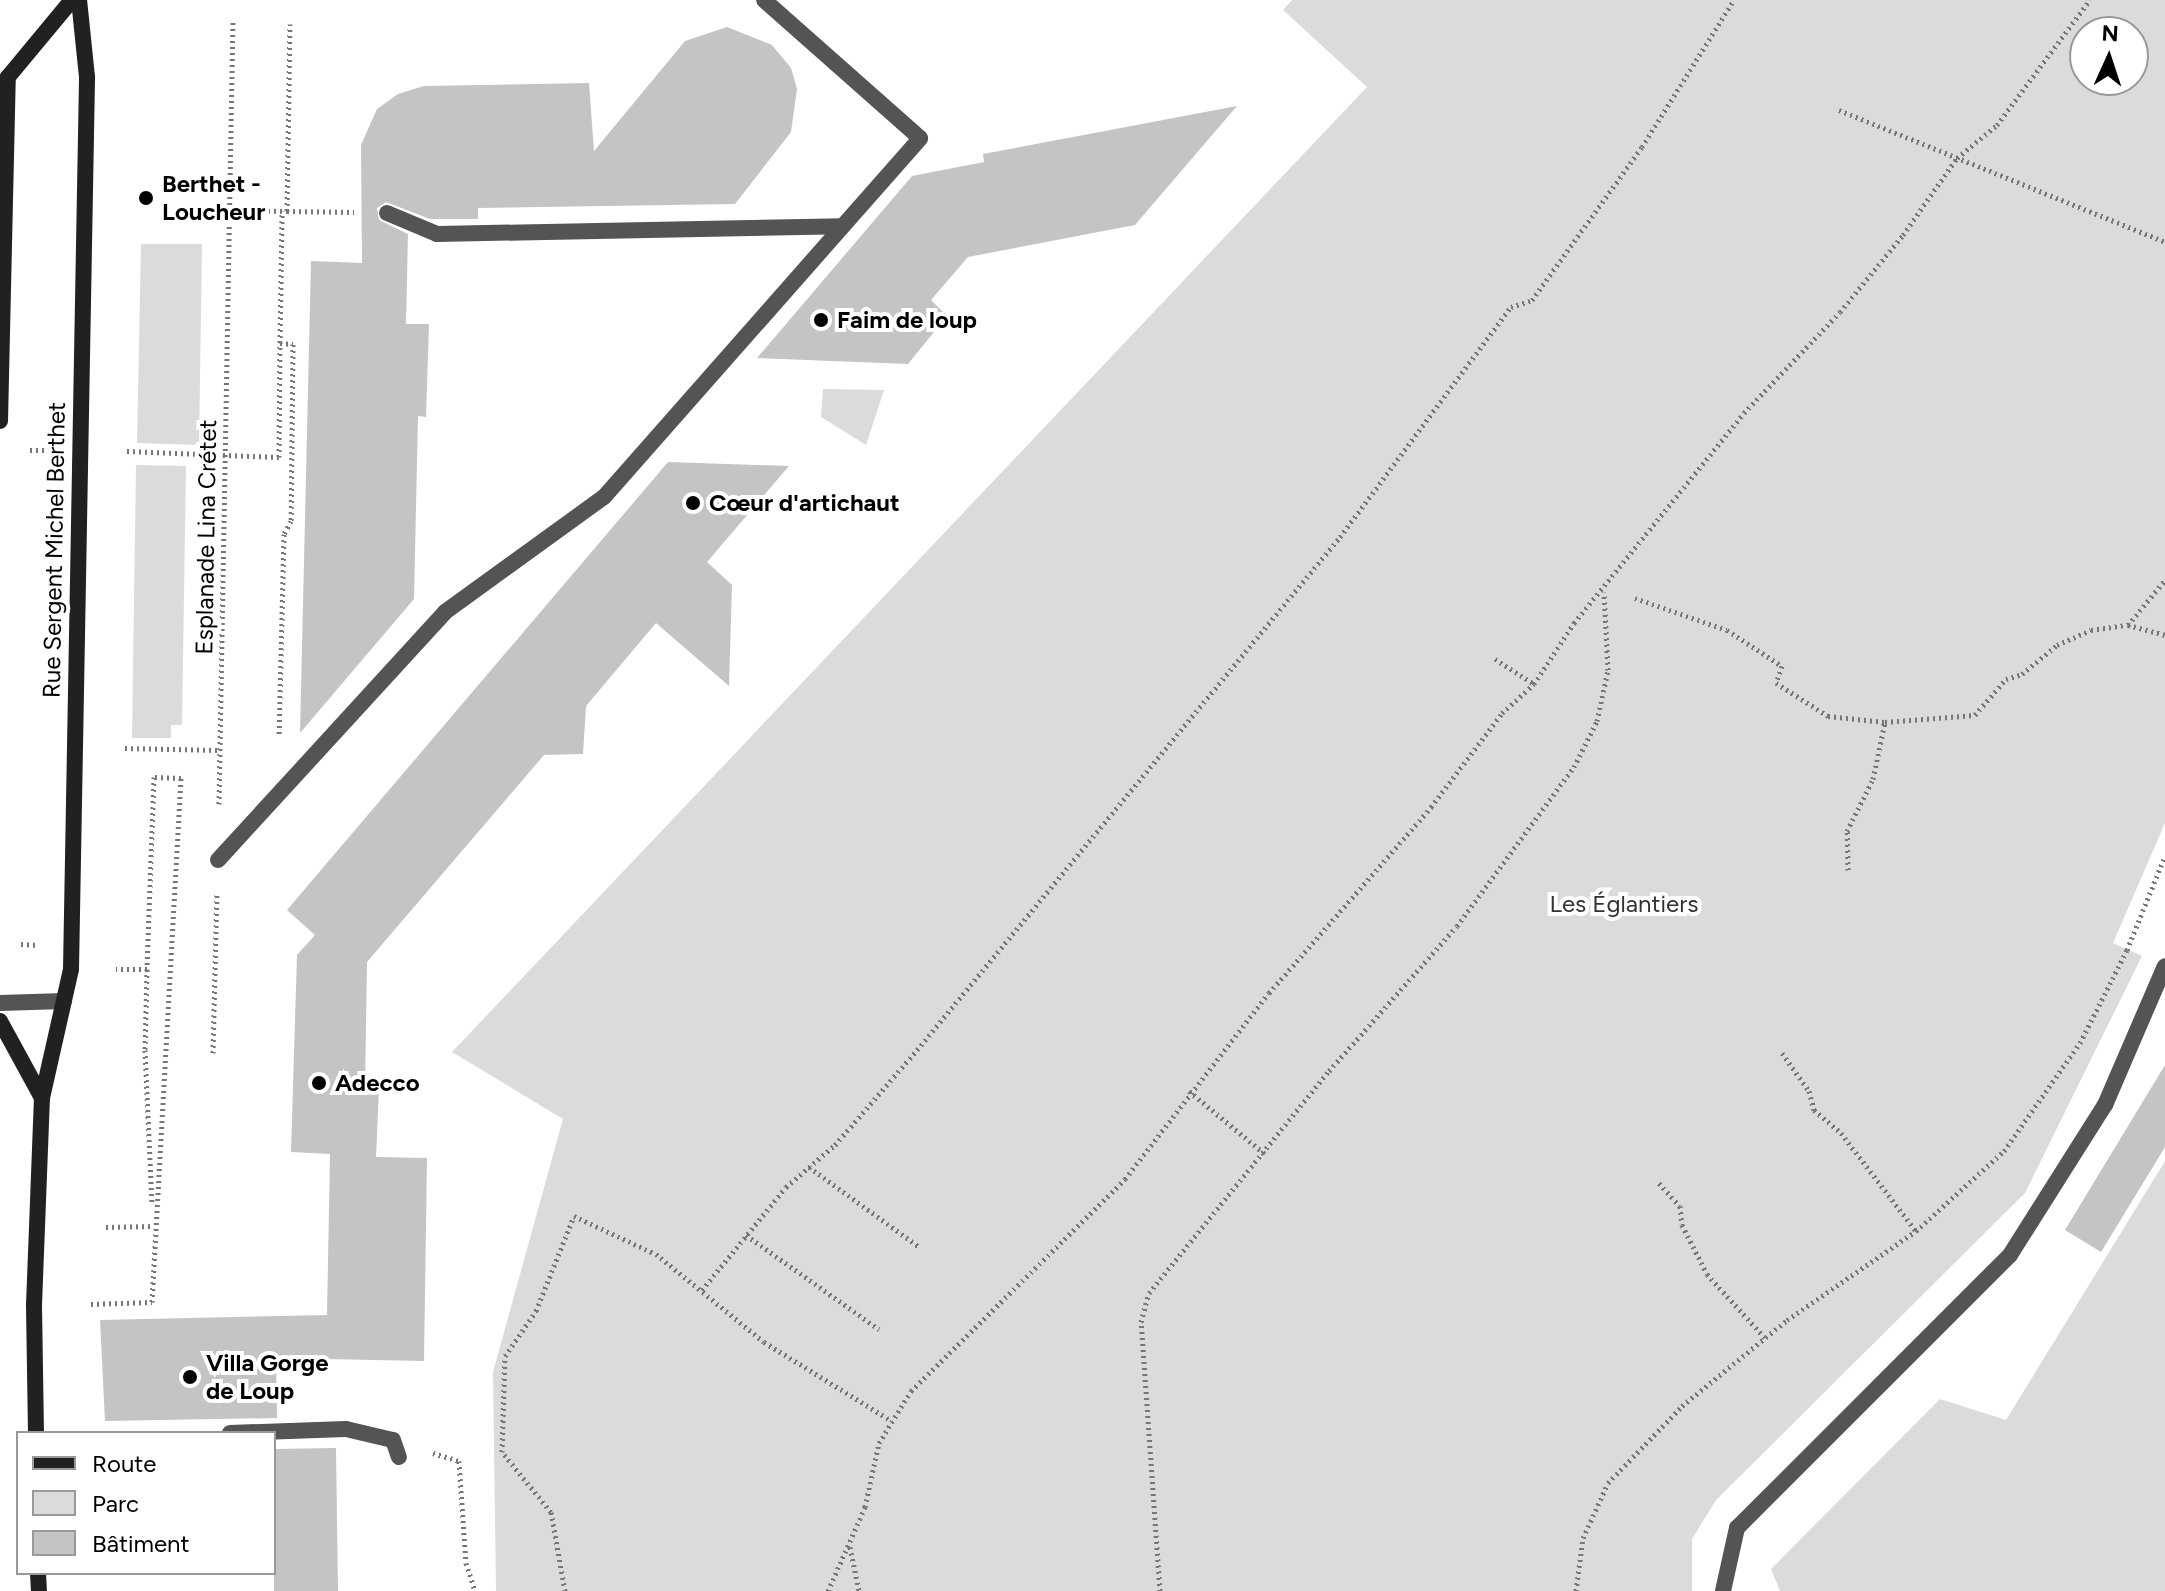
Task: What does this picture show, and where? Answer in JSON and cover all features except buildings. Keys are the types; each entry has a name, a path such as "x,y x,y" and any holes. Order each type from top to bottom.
{"main road":[{"path":"0,421 8,77 72,0"},
{"name":"Rue Sergent Michel Berthet","path":"36,1431 34,1305 42,1098 64,1001 72,946 87,77 79,0"},
{"path":"0,1021 42,1098"}],"lane":[{"path":"218,860 445,612 604,497 920,138 764,0"},
{"path":"387,213 437,234 842,226"},
{"path":"1723,1591 1737,1528 2010,1255 2105,1105 2165,966"},
{"path":"0,1003 64,1001"},
{"path":"276,1431 346,1429 393,1440 399,1457"}],"path":[{"path":"702,1290 746,1235 809,1167 835,1145 917,1050 1340,537 1511,307 1532,300 1642,147 1734,0"},
{"path":"828,1591 850,1546 879,1443 936,1361 1125,1179 1189,1091 1431,807 1502,713 1534,684 1574,623 1604,591 1744,413 1840,312 1903,235 1957,158 1997,125 2090,0"},
{"name":"Esplanade Lina Crétet","path":"213,1053 232,210 233,21"},
{"path":"127,451 279,457 290,24"},
{"path":"1839,110 2165,242"},
{"path":"232,210 387,213"},
{"path":"277,794 293,344 280,343"},
{"path":"2128,625 2165,580"},
{"path":"1160,1591 1141,1322 1149,1293 1265,1154 1329,1071 1457,926 1574,767 1597,721 1608,670 1604,591"},
{"path":"1635,598 1727,630 1782,666 1776,683 1828,716 1885,722 1975,715 2006,679 2022,674 2057,645 2091,630 2128,625 2165,635"},
{"path":"1495,659 1534,684"},
{"path":"1848,870 1847,831 1873,779 1885,722"},
{"path":"125,748 219,750"},
{"path":"91,1304 152,1302 153,1226 181,778 154,777 145,1050 153,1226"},
{"path":"1576,1591 1583,1538 1608,1483 1682,1406 1765,1338 1916,1231 2004,1151 2080,1043 2127,950 2165,856"},
{"path":"116,969 147,969"},
{"path":"1782,1053 1809,1091 1814,1110 1841,1133 1916,1231"},
{"path":"1189,1091 1265,1154"},
{"path":"809,1167 918,1246"},
{"path":"1659,1183 1680,1206 1682,1225 1707,1274 1765,1338"},
{"path":"565,1591 551,1512 502,1452 505,1356 536,1311 574,1216 656,1254 764,1342 892,1421"},
{"path":"106,1227 153,1226"},
{"path":"746,1235 879,1329"},
{"path":"393,1440 459,1461 466,1563 475,1591"},
{"path":"850,1546 859,1591"}],"green space":[{"name":"Les Églantiers","path":"1292,0 2165,0 2165,823 2113,943 2142,956 2025,1193 1716,1500 1692,1539 1692,1591 496,1591 493,1372 563,1119 452,1052 1367,87 1283,10"},
{"path":"141,244 202,244 199,445 137,443"},
{"path":"823,389 884,390 866,445 821,417"},
{"path":"136,465 186,466 182,725 171,725 171,738 132,738"},
{"path":"2165,1161 2165,1591 1780,1591 1771,1569 1940,1399 2006,1420"}],"place":[{"name":"Berthet - Loucheur","path":"146,198"},
{"name":"Faim de loup","path":"821,320"},
{"name":"Cœur d'artichaut","path":"693,503"},
{"name":"Adecco","path":"319,1083"},
{"name":"Villa Gorge de Loup","path":"190,1377"}]}
